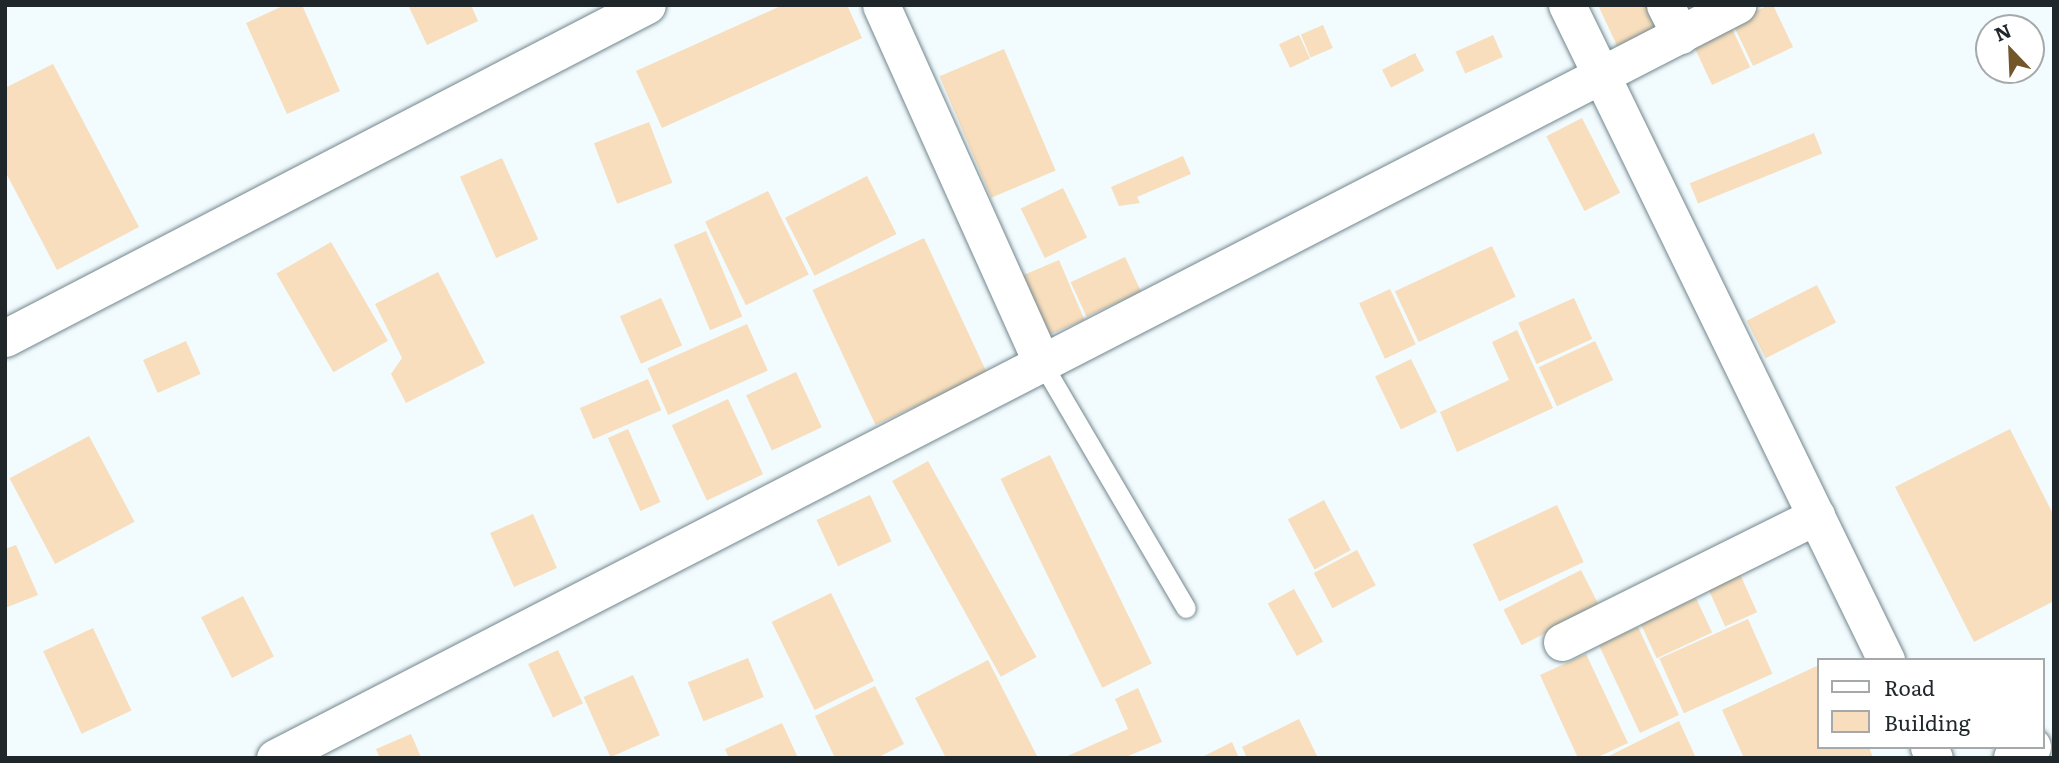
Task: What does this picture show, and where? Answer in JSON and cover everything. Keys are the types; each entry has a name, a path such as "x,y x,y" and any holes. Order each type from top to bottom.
{"street":[{"path":"5,338 647,5"},
{"path":"881,5 1042,363"},
{"path":"1567,5 1600,79 1885,658"},
{"path":"275,758 1600,79 1672,20 1737,5"},
{"path":"1562,642 1816,516"},
{"path":"2013,758 2029,749"}],"lane":[{"path":"1042,363 1186,608"}],"building":[{"path":"285,5 302,5 340,91 287,114 246,23"},
{"path":"408,5 471,5 478,21 427,45"},
{"path":"783,5 847,5 862,38 662,128 636,71"},
{"path":"1598,5 1659,5 1669,27 1619,50"},
{"path":"1773,5 1793,47 1753,66 1732,22"},
{"path":"1729,22 1750,67 1712,85 1691,40"},
{"path":"1323,25 1333,48 1311,57 1301,34"},
{"path":"1299,35 1310,59 1290,68 1279,44"},
{"path":"1493,35 1503,57 1465,74 1456,52"},
{"path":"1004,49 1056,171 991,198 940,76"},
{"path":"1415,53 1424,71 1391,88 1382,70"},
{"path":"53,64 139,227 57,270 5,171 5,88"},
{"path":"1582,118 1620,193 1584,211 1546,136"},
{"path":"649,122 672,183 617,204 594,143"},
{"path":"1814,133 1822,153 1698,204 1690,183"},
{"path":"1183,156 1191,174 1137,197 1140,203 1119,206 1111,187"},
{"path":"502,158 538,239 496,258 460,177"},
{"path":"867,176 897,234 815,276 785,218"},
{"path":"1063,188 1087,237 1045,258 1021,209"},
{"path":"768,191 809,275 746,305 705,222"},
{"path":"706,231 742,317 710,330 674,245"},
{"path":"924,238 987,373 875,425 813,290"},
{"path":"331,242 388,341 333,372 276,274"},
{"path":"1492,246 1516,297 1419,342 1395,291"},
{"path":"1125,257 1141,291 1087,317 1071,282"},
{"path":"1059,260 1084,320 1047,336 1021,276"},
{"path":"438,272 485,363 406,403 391,374 402,358 375,304"},
{"path":"1817,285 1836,322 1766,358 1747,321"},
{"path":"1390,289 1416,344 1385,359 1359,303"},
{"path":"661,298 682,346 641,364 620,316"},
{"path":"1574,298 1592,339 1537,364 1518,323"},
{"path":"747,324 768,371 668,415 647,368"},
{"path":"1517,330 1553,408 1457,452 1440,412 1509,380 1492,342"},
{"path":"186,341 201,374 158,393 143,360"},
{"path":"1595,341 1613,380 1557,406 1539,367"},
{"path":"1411,359 1437,412 1401,430 1375,377"},
{"path":"796,372 822,427 772,451 746,395"},
{"path":"648,379 661,410 593,439 580,408"},
{"path":"728,399 763,474 707,500 672,425"},
{"path":"628,429 661,502 640,511 608,438"},
{"path":"2010,429 2054,516 2054,601 1974,642 1895,487"},
{"path":"89,436 135,522 55,564 10,478"},
{"path":"1050,455 1152,664 1102,688 1001,479"},
{"path":"928,461 1037,657 1001,677 892,481"},
{"path":"870,495 892,541 838,566 817,520"},
{"path":"1324,500 1351,550 1315,570 1288,519"},
{"path":"1557,505 1584,562 1499,601 1473,544"},
{"path":"533,514 557,568 514,587 490,533"},
{"path":"16,545 38,595 5,608 5,549"},
{"path":"1357,550 1376,585 1333,608 1314,573"},
{"path":"1581,570 1599,606 1522,645 1503,609"},
{"path":"1740,574 1757,612 1725,627 1708,588"},
{"path":"1294,589 1323,641 1297,656 1268,604"},
{"path":"831,593 874,681 815,710 772,622"},
{"path":"243,596 274,657 232,678 201,617"},
{"path":"1696,598 1712,632 1657,658 1641,624"},
{"path":"1748,619 1772,674 1684,713 1659,658"},
{"path":"1638,627 1679,715 1640,733 1599,645"},
{"path":"93,628 131,710 82,734 43,651"},
{"path":"558,650 583,703 553,717 528,664"},
{"path":"1586,654 1628,743 1596,758 1578,758 1540,675"},
{"path":"748,658 764,697 703,721 688,682"},
{"path":"988,660 1038,758 946,758 915,698"},
{"path":"1818,665 1818,749 1870,749 1873,758 1744,758 1722,710"},
{"path":"633,675 660,735 611,757 584,697"},
{"path":"875,686 904,744 877,758 835,758 815,716"},
{"path":"1138,688 1162,742 1123,758 1063,758 1128,729 1115,699"},
{"path":"1299,719 1318,758 1247,758 1242,747"},
{"path":"1679,721 1696,758 1605,758"},
{"path":"782,723 798,758 729,758 725,749"},
{"path":"411,734 421,757 380,758 376,749"},
{"path":"1232,742 1239,758 1200,758"}]}
